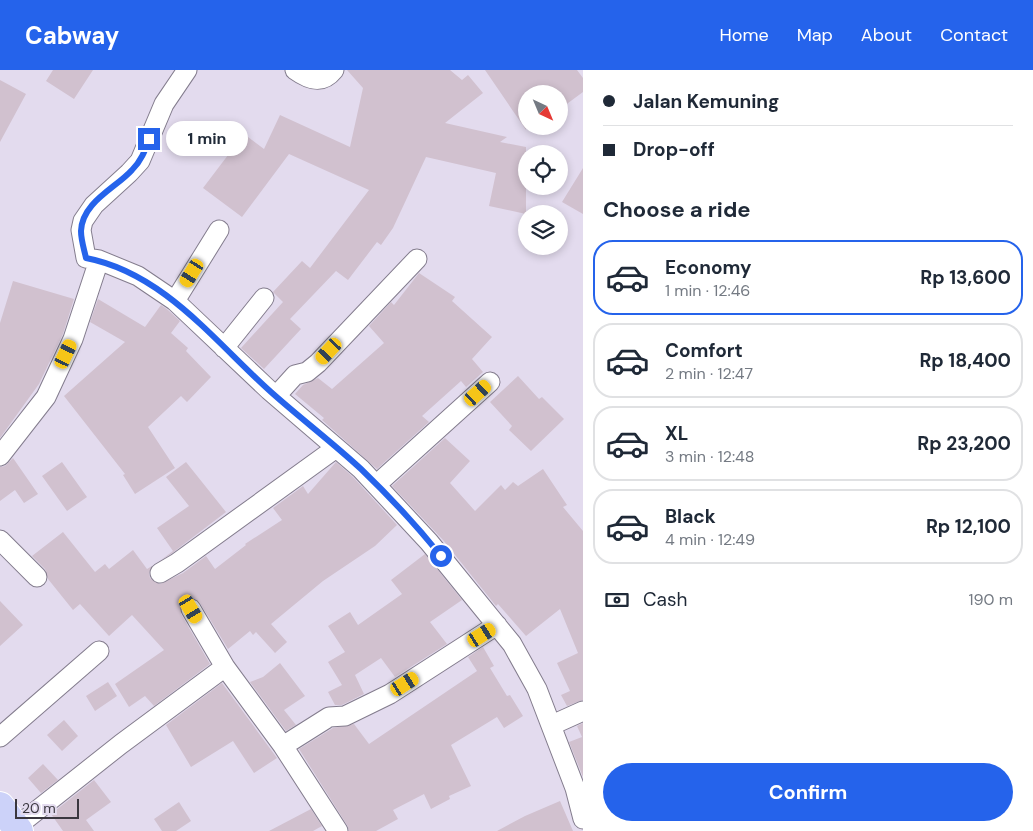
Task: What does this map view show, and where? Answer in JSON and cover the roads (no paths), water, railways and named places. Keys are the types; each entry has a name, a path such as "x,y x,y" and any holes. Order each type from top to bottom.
{"street":[{"path":"0,456 46,397 73,339 93,259 81,230 83,221 94,205 129,174 140,161 164,104 186,70"},
{"path":"295,70 310,79 318,80 327,78 334,70"},
{"path":"175,301 219,230"},
{"path":"93,259 138,276 175,301 276,396 336,448 430,542 512,644 537,690 552,725 575,788 583,818"},
{"path":"276,396 296,375 307,372 318,363 417,259"},
{"path":"224,348 264,298"},
{"path":"376,486 490,382"},
{"path":"160,573 177,563 336,448"},
{"path":"0,540 38,577"},
{"path":"191,609 225,667 283,746 338,831"},
{"path":"283,746 329,717 345,716 390,694 497,626"},
{"path":"0,737 100,652"},
{"path":"11,824 225,667"},
{"path":"552,725 583,711"}]}
